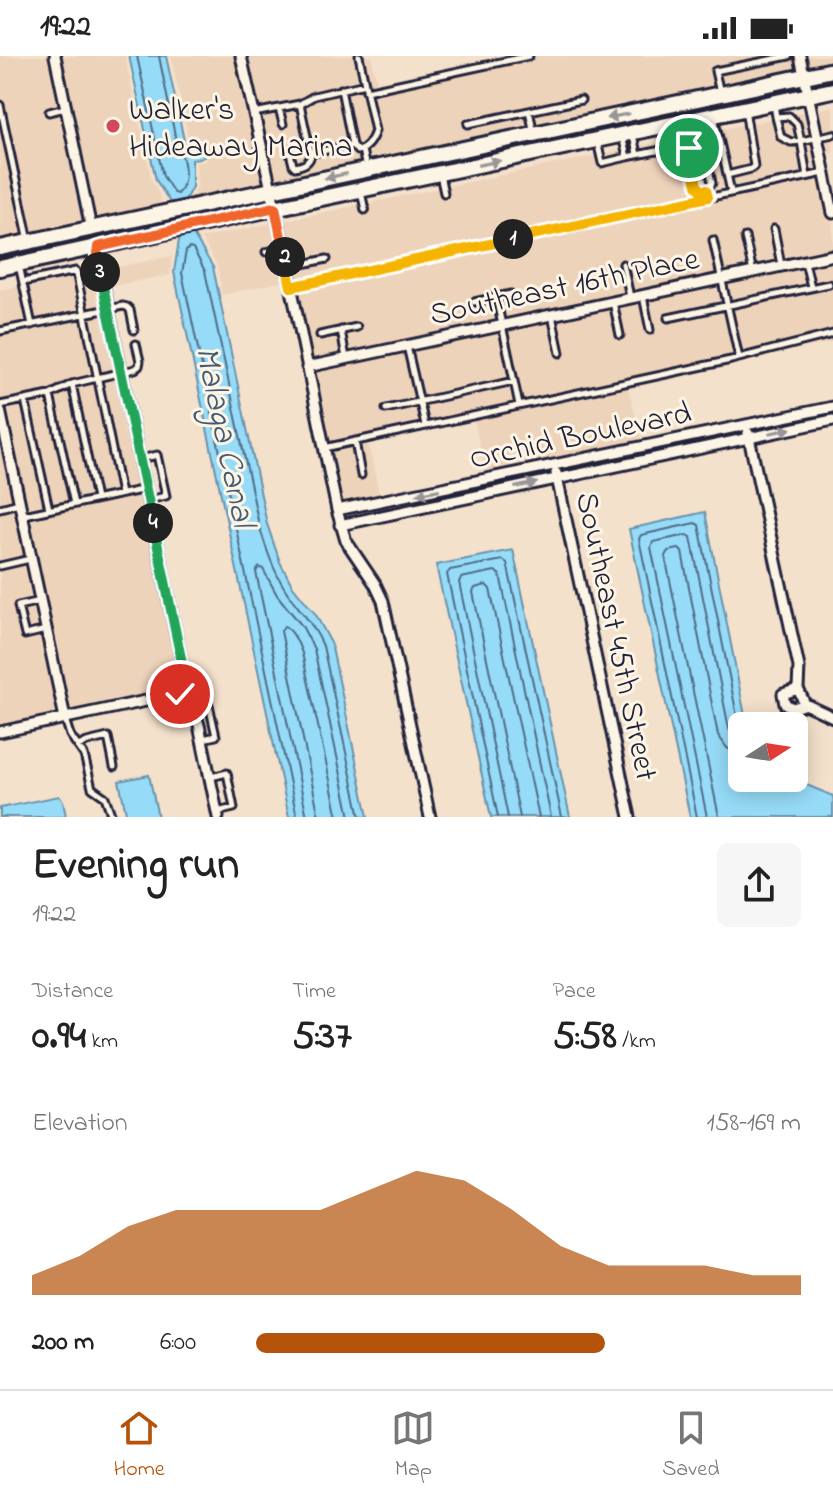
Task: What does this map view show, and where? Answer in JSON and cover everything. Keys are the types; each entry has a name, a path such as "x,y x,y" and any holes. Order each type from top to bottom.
{"main road":[{"path":"0,248 833,70"},
{"path":"0,268 714,115 745,109 775,110 808,95 833,90"},
{"path":"98,247 106,236 142,227 171,213"},
{"path":"20,264 38,252 76,242 91,228"}],"street":[{"path":"55,56 91,228"},
{"path":"241,56 340,525 346,541 383,601 430,817"},
{"path":"800,56 833,213"},
{"path":"98,247 98,260 188,692 195,708 217,814"},
{"name":"Southeast 16th Place","path":"307,367 833,255"},
{"name":"Orchid Boulevard","path":"337,510 833,407"},
{"path":"0,408 3,435 23,515 65,718"},
{"name":"Orchid Boulevard","path":"340,525 833,420"},
{"path":"746,425 799,667 798,689 805,704 833,717"},
{"name":"Southeast 45th Street","path":"555,466 630,817"},
{"path":"798,689 783,694 785,704 794,708 805,704"},
{"path":"0,732 188,692"}],"lane":[{"path":"341,89 349,117 352,145 357,151 362,150 375,131 359,56"},
{"path":"254,113 300,104 314,96 341,89 366,90 529,56"},
{"path":"720,94 715,71 789,56"},
{"path":"362,102 366,90"},
{"path":"468,124 581,100"},
{"path":"289,149 295,167 305,165 310,160 312,153 300,104"},
{"path":"0,105 29,241"},
{"path":"49,112 66,108"},
{"path":"279,108 283,124"},
{"path":"727,175 754,166 745,109"},
{"path":"775,110 792,117 797,124 807,176"},
{"path":"775,110 781,137 791,142 833,134"},
{"path":"529,111 534,133"},
{"path":"365,120 371,114"},
{"path":"714,115 731,192"},
{"path":"690,120 694,137 689,148 697,185 707,194"},
{"path":"597,140 602,163 637,156 671,148 666,126"},
{"path":"627,134 637,156"},
{"path":"627,134 627,157"},
{"path":"694,137 704,144 712,183 707,194"},
{"path":"312,153 352,145"},
{"path":"362,150 367,169"},
{"path":"291,287 707,194 731,192 825,172"},
{"path":"440,174 444,193"},
{"path":"361,191 365,210"},
{"path":"774,229 781,266"},
{"path":"745,237 753,272"},
{"path":"713,240 739,358"},
{"path":"266,252 283,248"},
{"path":"287,267 327,259"},
{"path":"805,261 811,288"},
{"path":"20,264 32,325"},
{"path":"623,264 630,297"},
{"path":"23,282 76,271 121,494"},
{"path":"668,318 829,284"},
{"path":"474,302 511,294"},
{"path":"643,295 650,330"},
{"path":"496,297 519,405"},
{"path":"613,301 620,335"},
{"path":"0,331 127,307 134,330"},
{"path":"551,314 560,353"},
{"path":"320,335 357,327"},
{"path":"341,330 346,358"},
{"path":"324,448 739,358 833,334"},
{"path":"0,408 139,366 136,344"},
{"path":"406,345 425,425"},
{"path":"386,409 514,381"},
{"path":"72,384 96,499"},
{"path":"50,395 74,504"},
{"path":"25,400 49,509"},
{"path":"355,441 361,475"},
{"path":"140,459 157,455 166,496 148,500"},
{"path":"23,515 146,489"},
{"path":"0,508 20,503"},
{"path":"0,566 32,559"},
{"path":"41,601 18,606 25,635 47,630"},
{"path":"65,718 68,731 87,763 92,788 105,797 112,817"},
{"path":"78,746 108,737 114,767"},
{"path":"210,777 227,773 234,808 217,814"}],"shaded area":[{"path":"0,56 125,56 152,181 162,208 0,241"},
{"path":"171,56 371,56 378,87 509,56 833,56 833,64 192,202 197,187 196,163 206,161 208,156 206,149 194,150 189,142"},
{"path":"833,106 833,152 818,155 833,226 833,342 627,384 646,457 491,495 474,420 368,443 384,515 346,525 289,280 222,295 217,266 201,238"},
{"path":"172,256 170,275 102,288 191,696 0,737 0,290"}],"water":[{"name":"Malaga Canal","path":"129,56 166,56 185,145 191,154 203,151 204,157 192,160 192,187 186,198 194,236 213,267 267,524 292,585 316,615 331,643 368,817 289,817 174,272 179,240 171,204 156,180"},
{"path":"705,512 744,712 728,712 728,792 808,792 808,786 833,796 833,817 690,817 629,529"},
{"path":"513,550 570,817 491,817 436,565"},
{"path":"149,775 158,817 127,817 119,781"},
{"path":"59,796 66,817 0,817 0,808"}],"place":[{"name":"Walker's Hideaway Marina","path":"113,126"}],"route":[{"path":"180,694 188,692 98,260 98,247 275,207 291,287 708,197 706,190 701,190 697,185 689,148"}]}
